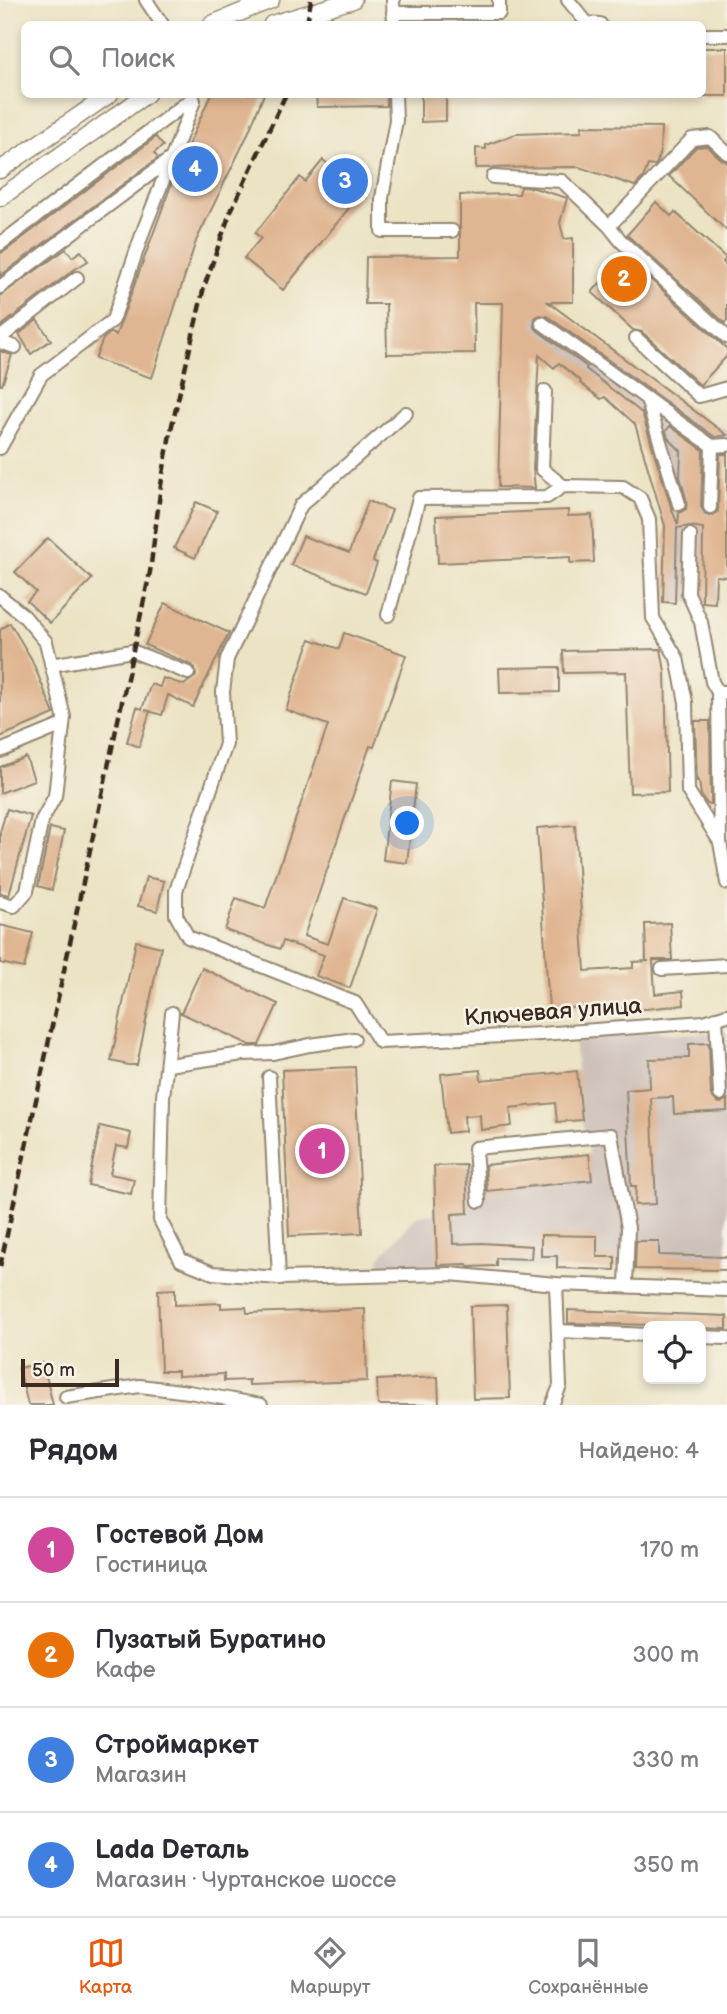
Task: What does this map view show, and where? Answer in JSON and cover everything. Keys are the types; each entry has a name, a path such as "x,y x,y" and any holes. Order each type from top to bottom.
{"main road":[{"path":"218,21 268,0"},
{"path":"282,21 353,0"},
{"path":"0,170 104,98"},
{"path":"0,198 141,98"}],"street":[{"path":"146,0 160,21"},
{"path":"393,13 499,13 499,0"},
{"path":"568,0 585,21"},
{"path":"706,35 727,35"},
{"path":"0,244 151,133 191,98"},
{"path":"0,448 41,376 113,320 144,229 194,101 192,98"},
{"path":"395,98 396,120 382,198 382,231 452,231"},
{"path":"609,226 692,139 710,137 727,153"},
{"path":"0,287 174,156"},
{"path":"494,177 562,181 621,241 727,337"},
{"path":"15,347 0,340 78,278"},
{"path":"542,323 712,446 727,445"},
{"path":"635,338 699,396 727,388"},
{"path":"545,391 542,469 563,486"},
{"path":"647,398 679,504"},
{"name":"Ключевая улица","path":"406,413 301,505 227,659 223,692 226,744 176,891 176,915 188,937 355,1003 380,1042 541,1034 704,1022 722,1017"},
{"path":"710,507 712,446"},
{"path":"388,615 419,498 547,497 563,486 623,487 640,498 649,519 653,618 677,658 686,702 688,791 720,842"},
{"path":"690,535 688,593 701,622 712,682 722,692 720,842 727,883"},
{"path":"0,596 24,616 46,642 64,717 55,796 42,820 27,891 15,906 0,902"},
{"path":"51,665 132,651 188,673"},
{"path":"0,751 63,725"},
{"path":"662,969 727,965"},
{"path":"172,1013 163,1097 160,1220 181,1260 213,1273 279,1278 450,1274 556,1284 727,1290"},
{"path":"720,1094 722,1017"},
{"path":"168,1065 243,1054 272,1053 354,1039"},
{"path":"269,1077 279,1278"},
{"path":"479,1201 475,1148 611,1135 628,1228 626,1286"},
{"path":"552,1405 560,1386 556,1284"},
{"path":"559,1331 643,1335"},
{"path":"706,1337 727,1338"},
{"path":"73,1399 140,1386 261,1405"}],"shaded area":[{"path":"539,302 714,428 727,428 727,577 718,577 718,604 663,602 665,526 635,424 605,397 601,399 539,349 539,330 519,329"},
{"path":"656,1031 677,1034 727,1032 727,1270 468,1267 453,1264 380,1267 380,1257 418,1215 435,1214 434,1166 485,1165 589,1154 582,1120 574,1037"}],"building":[{"path":"706,48 727,48 727,96 706,96"},
{"path":"209,98 262,98 196,241 152,378 95,359 103,339 110,333 116,335 174,177"},
{"path":"316,98 386,98 387,106 317,107"},
{"path":"421,98 446,98 446,121 421,122"},
{"path":"582,126 661,127 657,163 654,166 648,165 643,178 635,186 579,167 476,168 476,148 486,149 486,145 516,134 581,132"},
{"path":"156,137 163,146 154,153 158,158 0,276 0,253"},
{"path":"707,146 727,162 727,231 669,176 696,147"},
{"path":"323,160 362,192 283,290 244,258 261,238 255,233 300,177 305,182"},
{"path":"521,187 567,198 560,223 564,239 573,238 573,302 548,302 727,435 715,437 547,316 539,315 535,318 534,326 537,330 642,413 678,525 679,513 686,509 687,502 680,477 681,451 668,438 666,431 670,426 703,450 701,507 706,515 713,515 718,511 720,454 727,454 727,577 716,576 715,603 702,602 703,528 690,526 677,528 675,603 663,602 665,526 635,424 605,397 601,399 580,383 581,381 559,363 554,368 539,355 533,469 535,488 498,487 503,303 474,303 475,353 387,354 386,304 365,304 366,257 460,256 460,195 519,194"},
{"path":"656,202 671,216 675,212 726,258 723,262 727,266 725,323 627,235"},
{"path":"66,249 72,257 81,251 88,261 0,327 0,296"},
{"path":"625,256 727,349 727,356 700,385 642,332 633,330 592,292"},
{"path":"37,320 51,340 31,354 19,334"},
{"path":"0,351 12,355 2,385 0,385"},
{"path":"368,501 392,510 373,561 377,563 366,593 291,565 303,536 349,553"},
{"path":"196,502 217,511 195,558 174,548"},
{"path":"568,510 568,516 592,515 594,562 570,563 570,557 438,563 436,516"},
{"path":"48,538 92,579 50,623 27,601 36,592 15,572"},
{"path":"165,603 229,633 193,707 168,695 162,715 150,711 139,747 127,742 137,707 142,709 151,684 160,687 163,678 184,685 196,676 192,665 145,645"},
{"path":"10,623 31,658 54,714 0,737 0,630"},
{"path":"344,633 406,655 374,747 370,746 304,936 328,944 344,898 377,909 350,988 316,976 324,955 283,941 280,949 225,930 236,898 265,908 328,725 286,710 310,639 339,649"},
{"path":"661,649 665,671 668,792 630,793 626,672 564,673 563,651"},
{"path":"559,667 559,692 500,693 499,668"},
{"path":"695,721 710,721 711,804 707,804 701,795 697,781"},
{"path":"26,757 34,780 0,793 0,767"},
{"path":"392,781 416,784 407,863 383,860"},
{"path":"7,809 31,816 9,895 0,893 0,832"},
{"path":"575,825 585,971 633,968 633,962 649,961 646,961 645,924 670,923 672,960 653,960 655,994 683,991 684,1005 636,1010 636,1007 549,1009 537,828"},
{"path":"50,828 64,831 52,890 38,886"},
{"path":"146,877 164,881 157,911 138,906"},
{"path":"0,925 33,933 24,968 0,963"},
{"path":"136,941 161,947 137,1065 128,1065 111,1061"},
{"path":"202,968 278,1004 259,1045 250,1045 181,1013"},
{"path":"709,1043 711,1095 721,1103 727,1099 727,1111 674,1114 673,1097 651,1098 656,1204 635,1205 636,1186 631,1186 626,1090 650,1088 649,1059 689,1058 689,1044"},
{"path":"355,1067 362,1233 289,1236 282,1070"},
{"path":"480,1070 481,1080 577,1071 582,1120 557,1122 555,1103 510,1108 512,1126 481,1130 480,1115 464,1116 465,1131 447,1133 441,1074"},
{"path":"100,1126 131,1133 128,1148 116,1146 110,1174 134,1179 131,1194 88,1185"},
{"path":"589,1154 592,1180 487,1191 485,1165"},
{"path":"466,1165 468,1213 452,1214 453,1244 532,1246 531,1259 496,1258 496,1266 437,1265 434,1166"},
{"path":"541,1235 597,1236 597,1257 615,1257 615,1270 557,1268 557,1256 541,1256"},
{"path":"636,1241 659,1241 659,1255 727,1257 727,1270 635,1269"},
{"path":"175,1289 175,1305 221,1303 221,1308 246,1307 247,1313 365,1309 367,1381 249,1385 249,1380 224,1381 224,1374 178,1376 178,1371 161,1371 158,1290"},
{"path":"507,1305 510,1398 473,1399 470,1306"},
{"path":"568,1310 727,1316 727,1329 706,1328 706,1321 643,1321 643,1325 568,1323"},
{"path":"43,1363 53,1405 28,1405 19,1368"},
{"path":"438,1377 439,1405 378,1405 377,1380"}],"railway":[{"path":"308,21 311,0"},
{"path":"0,1267 150,572 170,434 204,287 230,213 284,98"}],"place":[{"name":"Lada Dеталь","path":"195,169"},
{"name":"Строймаркет","path":"345,181"},
{"name":"Пузатый Буратино","path":"624,279"},
{"name":"Гостевой Дом","path":"322,1151"}]}
